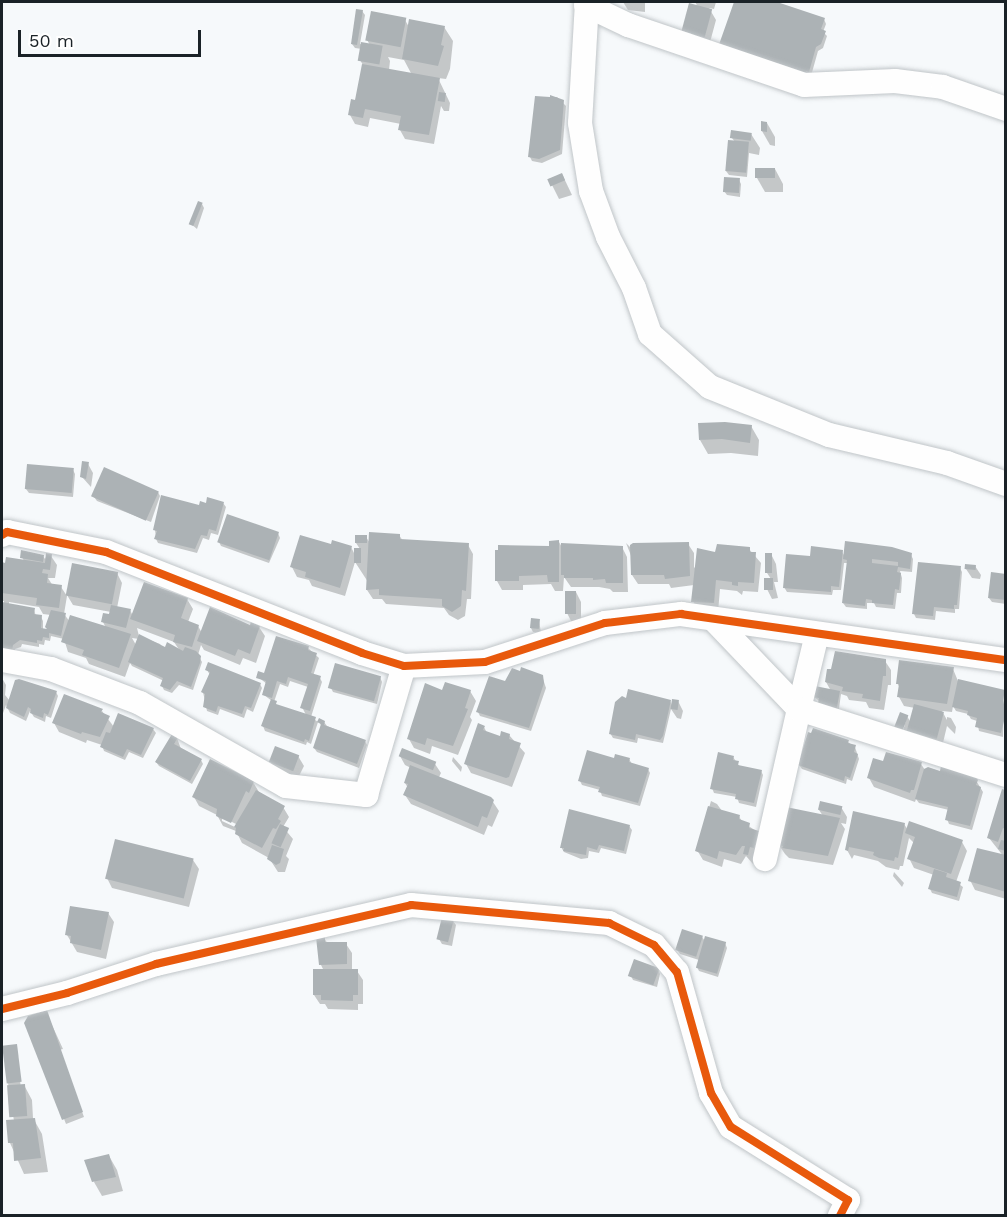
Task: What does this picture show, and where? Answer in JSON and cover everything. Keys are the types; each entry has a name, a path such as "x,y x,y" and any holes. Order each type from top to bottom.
{"street":[{"path":"1005,109 943,87 895,81 804,85 627,25 586,3 580,123 591,190 608,237 633,288 650,334 710,387 829,435 947,463 1005,484"},
{"path":"3,533 106,552 362,653 404,666 485,662 605,623 681,614 1005,660"},
{"path":"714,620 799,709 1005,775"},
{"path":"765,860 817,634"},
{"path":"2,660 51,669 140,703 286,786 366,795 404,666"},
{"path":"2,1009 67,993 156,964 411,905 609,923 654,945 677,972 711,1094 731,1127 848,1200 840,1215"}],"building":[{"path":"734,2 777,2 825,18 821,29 826,31 821,44 816,47 809,72 806,71 803,82 716,53"},
{"path":"689,3 712,9 705,37 681,31"},
{"path":"356,9 363,10 357,45 351,44"},
{"path":"371,11 406,18 401,47 365,40"},
{"path":"409,19 445,26 441,45 444,46 438,66 402,59"},
{"path":"361,42 383,46 379,65 358,61"},
{"path":"362,64 440,78 429,135 398,130 401,116 365,109 363,118 348,115 351,99 355,100"},
{"path":"439,92 446,93 445,102 438,101"},
{"path":"550,95 564,100 560,150 539,159 528,157 535,96 550,97"},
{"path":"761,121 767,122 767,132 761,131"},
{"path":"731,130 752,133 751,141 730,138"},
{"path":"728,140 749,142 746,173 725,171"},
{"path":"755,168 775,168 775,178 755,178"},
{"path":"562,173 565,180 550,187 547,179"},
{"path":"724,177 740,178 739,193 723,192"},
{"path":"198,201 203,203 193,226 189,224"},
{"path":"725,422 752,425 750,443 722,439 699,440 698,423"},
{"path":"82,461 89,462 86,479 80,477"},
{"path":"27,464 74,468 72,493 25,489"},
{"path":"104,467 159,491 146,521 91,496"},
{"path":"161,495 199,505 200,501 206,503 207,497 224,502 216,531 209,529 207,536 201,535 195,549 154,539 157,531 153,530"},
{"path":"227,514 279,532 269,560 217,542"},
{"path":"369,532 400,534 400,539 469,543 466,591 462,590 461,606 452,612 442,606 442,599 379,595 379,589 366,590"},
{"path":"300,535 331,544 332,540 352,546 340,588 305,577 306,572 290,567"},
{"path":"355,535 367,535 367,543 355,543"},
{"path":"559,540 559,582 548,582 547,575 519,576 519,581 495,581 495,550 498,550 498,545 549,546 549,541"},
{"path":"845,541 892,547 912,553 910,569 898,567 897,572 901,573 899,590 895,589 893,605 872,603 872,600 866,599 865,606 842,603 847,560 843,559","holes":["872,559 898,562 898,566 872,563"]},
{"path":"689,542 690,576 665,579 664,575 631,575 630,545 633,543"},
{"path":"561,543 623,546 623,583 606,583 605,579 564,578 564,575 561,575"},
{"path":"717,544 750,547 750,552 756,552 754,583 738,582 738,586 732,585 732,582 716,580 714,603 691,602 697,548 715,552"},
{"path":"811,546 843,550 839,587 831,586 831,592 783,588 786,554 810,556"},
{"path":"354,548 361,548 361,563 354,563"},
{"path":"21,550 44,555 43,562 20,558"},
{"path":"46,553 52,554 50,570 43,569 42,573 48,574 47,583 62,585 59,608 36,605 37,598 2,593 2,562 5,563 6,557 45,563"},
{"path":"765,553 772,553 772,573 765,573"},
{"path":"918,562 961,566 957,605 954,605 954,609 934,607 933,616 912,614"},
{"path":"72,563 118,572 112,604 66,595"},
{"path":"965,564 976,565 976,570 965,569"},
{"path":"991,572 1006,574 1006,600 988,598"},
{"path":"764,578 773,578 773,590 764,590"},
{"path":"144,582 188,598 181,618 199,625 192,647 173,642 175,635 130,619"},
{"path":"565,591 576,591 576,614 565,614"},
{"path":"2,602 35,608 34,614 42,615 41,628 47,629 45,627 51,610 66,613 61,636 49,633 49,638 43,637 42,641 37,640 37,643 20,640 13,645 12,651 2,649"},
{"path":"111,605 131,609 126,628 101,622 103,613 109,614"},
{"path":"210,607 250,625 251,622 260,626 250,654 238,649 235,656 197,641"},
{"path":"70,615 131,634 119,668 82,655 84,650 61,642"},
{"path":"531,618 540,619 539,629 530,628"},
{"path":"139,634 165,647 167,642 183,651 185,647 196,651 201,656 191,687 177,681 170,690 160,686 163,678 128,662"},
{"path":"276,636 309,646 308,650 317,653 311,673 321,676 310,711 300,708 308,684 288,677 286,684 277,681 272,698 262,695 266,681 256,678 258,671 264,673"},
{"path":"835,651 886,659 886,676 883,676 880,701 862,698 863,694 842,691 843,687 825,682 827,669 831,669"},
{"path":"899,660 954,667 947,704 897,697"},
{"path":"208,662 261,683 251,708 245,706 242,714 218,706 216,712 203,707 205,694 201,692 210,672 205,670"},
{"path":"335,663 381,676 374,701 328,688"},
{"path":"521,667 543,675 544,683 529,728 476,712 489,676 505,681 512,668 520,671"},
{"path":"19,679 57,691 48,715 44,713 43,718 30,713 31,709 28,707 24,717 6,708 15,680"},
{"path":"958,679 1005,690 1003,700 1006,713 1001,733 975,727 977,718 967,715 968,711 952,707"},
{"path":"445,682 471,690 465,708 468,709 453,746 427,738 425,745 407,739 425,683 442,690"},
{"path":"815,686 840,691 836,712 817,708 819,698 813,697"},
{"path":"628,689 671,700 663,736 660,740 636,734 635,740 609,734 615,702 622,696 626,698"},
{"path":"64,694 103,709 101,712 110,716 100,737 82,732 81,734 52,723"},
{"path":"271,699 277,701 276,704 316,717 309,741 305,739 304,742 261,726"},
{"path":"672,699 679,700 678,710 671,709"},
{"path":"914,704 944,712 937,739 907,731"},
{"path":"900,712 908,715 902,733 893,730"},
{"path":"118,713 154,728 141,755 127,749 123,757 100,747 106,732 110,733"},
{"path":"319,718 325,721 324,725 366,740 357,764 313,748 321,724 317,722"},
{"path":"478,723 485,726 483,730 500,736 501,731 510,734 509,739 521,743 509,777 464,764"},
{"path":"813,728 849,740 848,743 856,745 854,752 858,754 850,778 845,776 844,781 798,765 808,732 811,733"},
{"path":"172,734 178,737 174,744 202,759 190,781 155,762"},
{"path":"275,746 299,755 293,771 269,762"},
{"path":"402,748 436,762 433,770 399,756"},
{"path":"587,750 614,758 615,754 630,758 629,762 649,768 638,803 598,792 600,787 578,781"},
{"path":"718,752 734,756 733,760 739,761 738,765 762,770 754,803 735,799 736,794 710,789"},
{"path":"886,752 922,762 914,790 910,793 867,778 873,758 883,761"},
{"path":"210,759 254,781 249,793 246,791 231,823 216,816 217,809 192,797"},
{"path":"410,765 491,797 494,800 487,818 482,816 478,827 403,795 408,784 404,783"},
{"path":"941,766 975,776 978,780 976,785 981,787 970,826 945,820 948,807 915,799 924,769 928,767 940,771"},
{"path":"1002,789 1006,790 1006,829 1003,828 998,842 987,838"},
{"path":"256,790 285,806 278,819 281,821 276,829 273,828 262,848 235,834 236,828 234,827"},
{"path":"820,801 842,806 840,815 818,810"},
{"path":"708,806 740,815 739,819 750,823 749,828 759,831 754,848 750,847 748,855 743,854 745,846 742,846 736,855 719,851 717,859 695,851"},
{"path":"786,807 840,818 828,856 782,848 783,846 778,845"},
{"path":"569,809 630,825 624,851 599,845 597,850 587,847 586,855 563,851 564,848 560,848"},
{"path":"853,811 905,823 898,858 895,857 894,861 879,858 873,855 874,852 849,847 848,851 845,850"},
{"path":"909,821 963,840 951,874 907,859 915,837 905,833"},
{"path":"280,824 289,828 281,847 271,843"},
{"path":"115,839 194,859 184,898 105,879"},
{"path":"1001,840 1006,841 1006,851 998,849"},
{"path":"272,845 284,849 280,863 276,865 267,859"},
{"path":"977,848 1006,855 1006,892 968,881"},
{"path":"934,869 947,873 946,877 961,882 957,897 928,889"},
{"path":"70,906 109,912 101,950 70,943 71,936 65,935"},
{"path":"442,917 454,920 448,942 436,939"},
{"path":"682,929 703,936 696,957 675,950"},
{"path":"705,936 726,942 717,974 696,968"},
{"path":"316,937 325,937 325,942 347,942 347,964 319,965"},
{"path":"634,959 659,968 653,985 628,976"},
{"path":"313,969 358,969 358,995 353,995 353,1001 321,1000 321,995 313,995"},
{"path":"47,1010 83,1112 62,1120 24,1023 28,1016"},
{"path":"17,1044 22,1082 7,1084 2,1046"},
{"path":"25,1084 27,1116 9,1117 7,1085"},
{"path":"35,1118 41,1158 14,1161 13,1143 8,1143 6,1120"},
{"path":"109,1154 116,1177 92,1182 84,1160"}],"cycle path":[{"path":"2,535 7,532 106,552 362,653 404,666 485,662 605,623 681,614 1006,660"},
{"path":"2,1009 67,993 156,964 411,905 609,923 654,945 677,972 711,1093 731,1127 848,1200 840,1216"}]}
